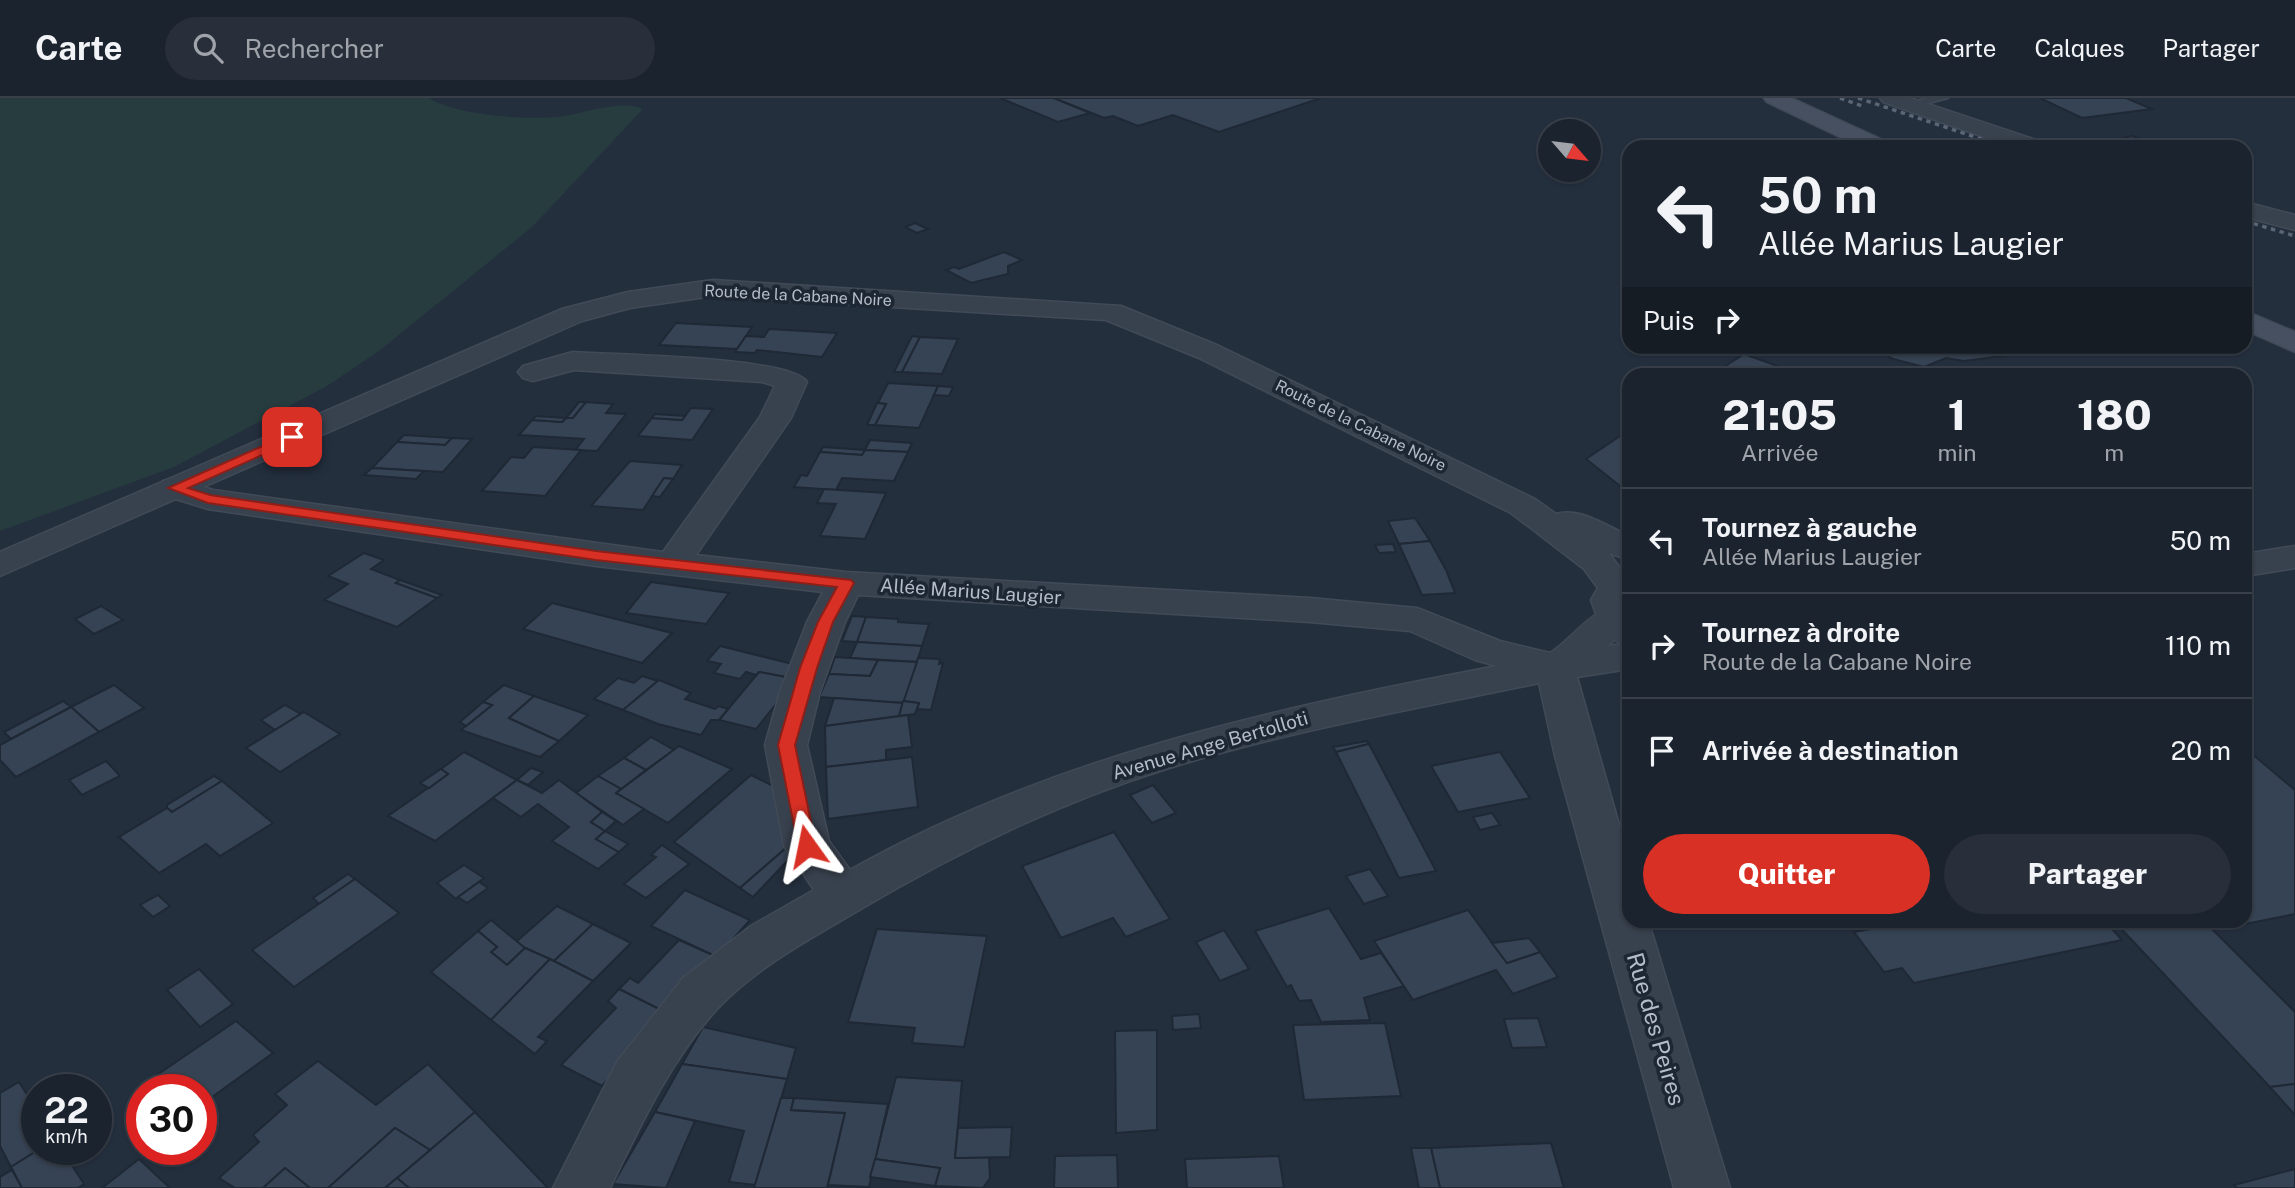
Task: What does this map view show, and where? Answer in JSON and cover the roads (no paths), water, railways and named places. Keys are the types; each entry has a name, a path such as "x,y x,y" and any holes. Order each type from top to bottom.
{"main road":[{"path":"1774,98 1864,140"},
{"path":"2252,322 2295,342"}],"street":[{"path":"1900,102 2013,140"},
{"path":"2252,211 2295,223"},
{"name":"Route de la Cabane Noire","path":"0,565 479,353 572,315 628,300 713,288 1111,312 1209,352 1523,506 1582,526 1622,546"},
{"path":"533,372 573,361 765,373 792,382 775,418 672,564"},
{"name":"Allée Marius Laugier","path":"175,488 208,499 672,564 846,583 1310,610 1417,620 1489,650 1555,667"},
{"name":"Route de la Cabane Noire","path":"1523,506 1597,561 1622,605"},
{"path":"2252,564 2295,557"},
{"path":"844,895 807,846 786,745 800,692 821,634 846,583"},
{"path":"1555,667 1580,652 1622,605"},
{"name":"Avenue Ange Bertolloti","path":"581,1188 636,1079 701,993 768,940 916,854 1059,793 1153,758 1323,713 1555,667 1622,657"},
{"name":"Rue des Peires","path":"1555,667 1576,756 1622,914"},
{"name":"Rue des Peires","path":"1626,928 1702,1188"}],"lane":[{"path":"1900,102 1942,98"}],"railway":[{"path":"1840,98 1865,107"},
{"path":"1858,98 1984,140"},
{"path":"2252,223 2295,236"}]}
